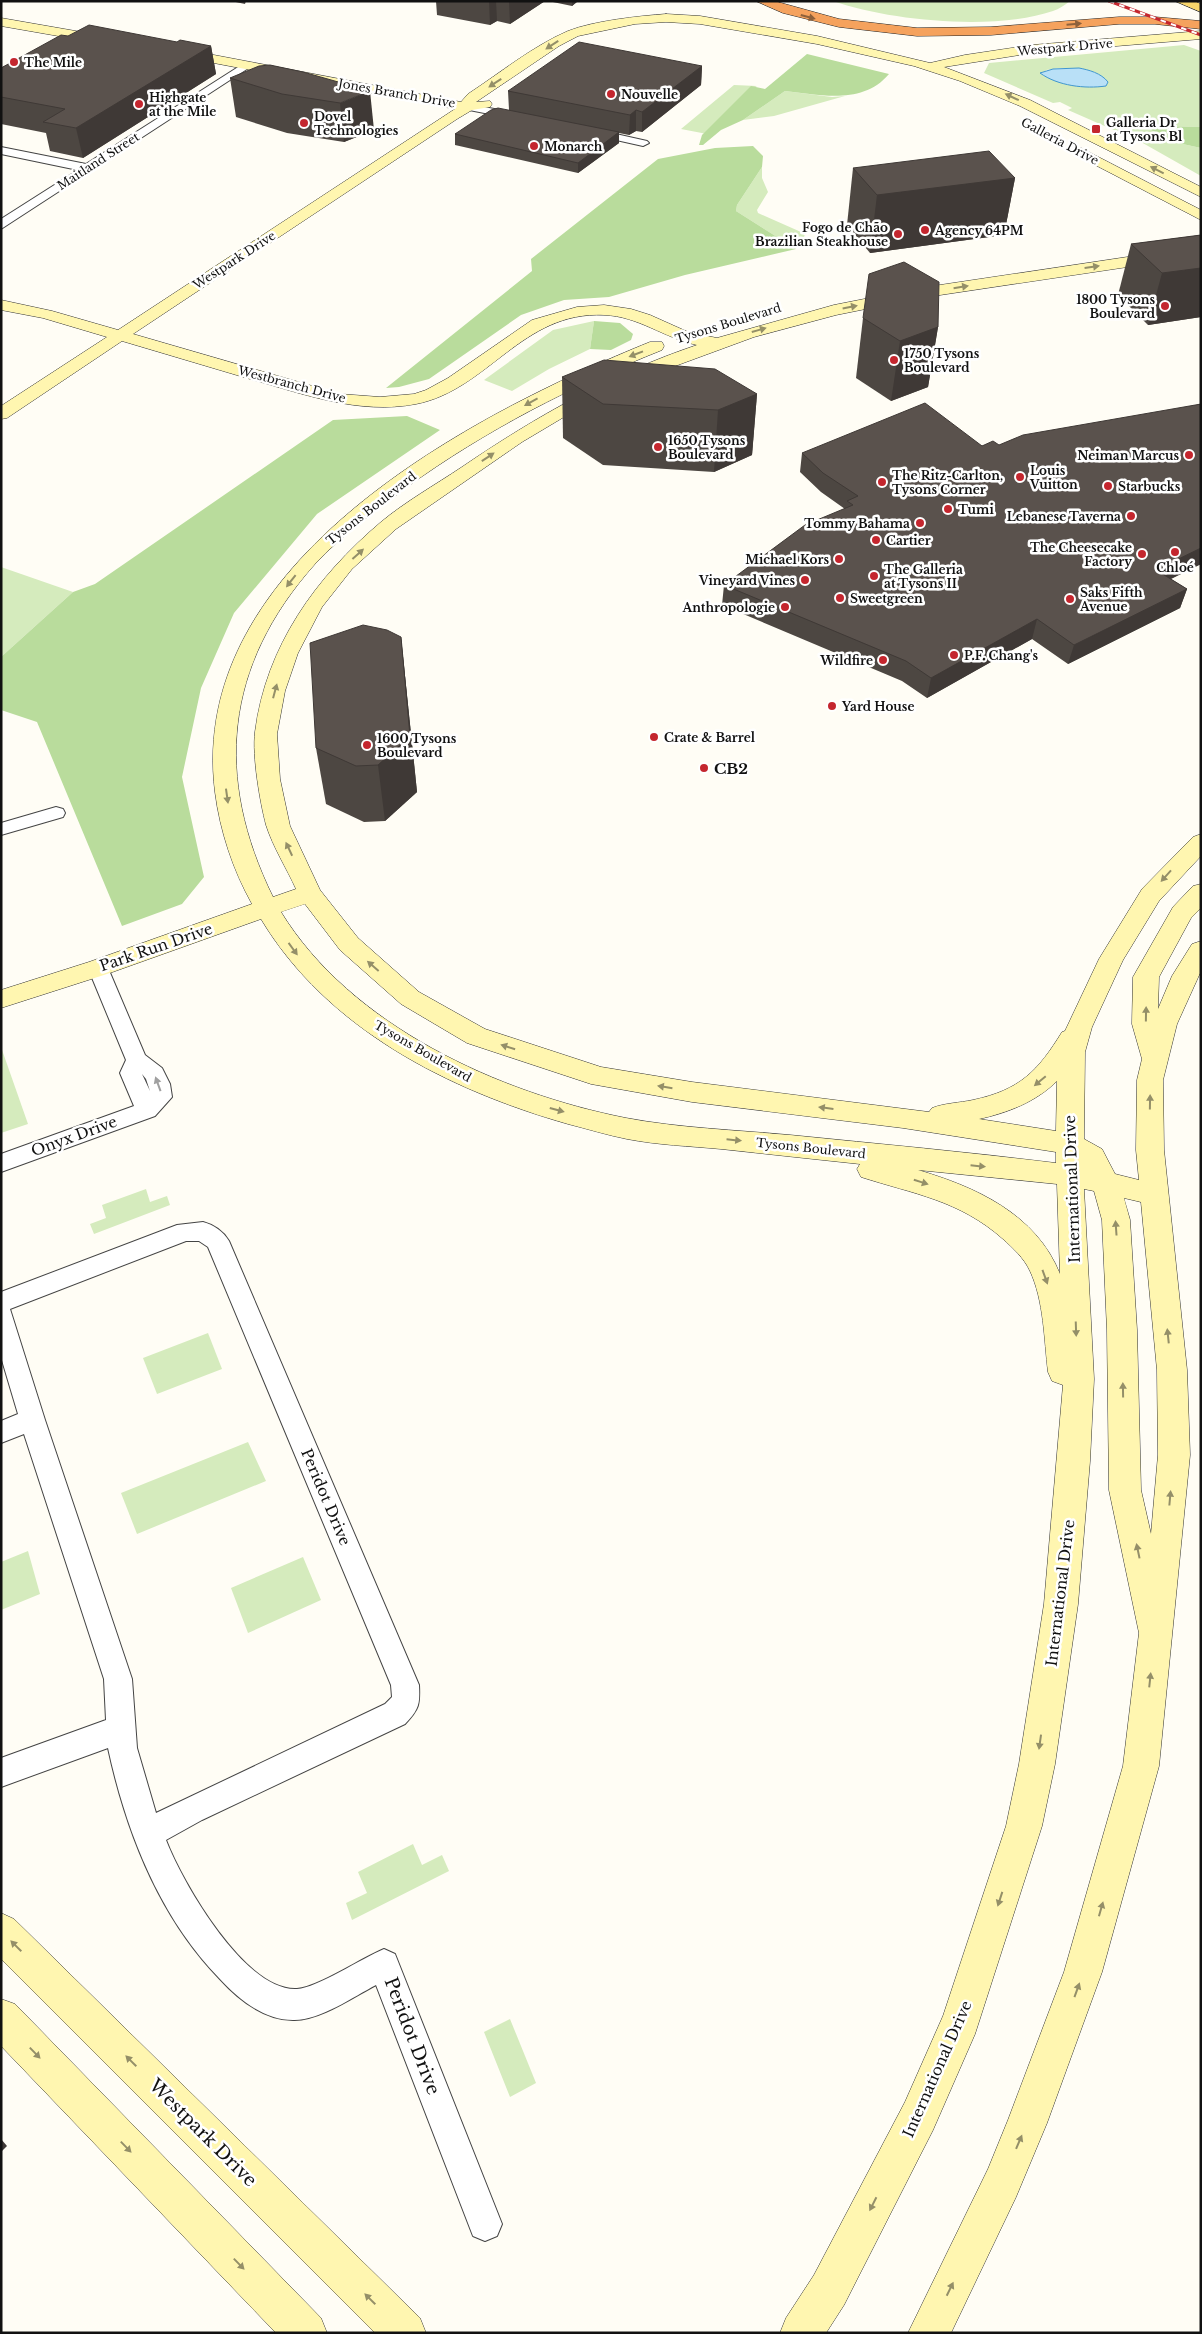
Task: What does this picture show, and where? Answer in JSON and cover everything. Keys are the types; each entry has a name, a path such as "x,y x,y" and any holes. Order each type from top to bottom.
{"highway":[{"path":"762,1 792,12 835,23 908,32 987,32 1140,20 1201,25"},
{"path":"849,12 912,22 973,25 1027,22 1068,12"}],"main road":[{"path":"1181,1 1201,8"}],"street":[{"name":"Westpark Drive","path":"468,106 468,101 473,97 554,43 571,34 628,20 666,18 700,20 858,49 930,67"},
{"path":"1,22 122,43"},
{"name":"Westpark Drive","path":"743,27 779,41 917,73 930,67 975,57 1029,49 1201,34"},
{"path":"565,52 578,43 591,29"},
{"path":"77,46 92,38"},
{"path":"858,49 915,52 1029,49"},
{"name":"Jones Branch Drive","path":"160,50 532,119"},
{"path":"975,57 964,65 962,71 970,78 988,87"},
{"name":"Maitland Street","path":"1,225 246,65"},
{"name":"Galleria Drive","path":"930,67 988,87 1049,115 1201,193"},
{"name":"Westpark Drive","path":"1,414 468,106 488,102 536,71"},
{"path":"917,73 988,103"},
{"path":"577,129 643,143"},
{"name":"Galleria Drive","path":"1069,146 1201,216"},
{"path":"1,150 87,168"},
{"path":"830,295 1201,236"},
{"name":"Tysons Boulevard","path":"1154,1194 1070,1176 626,1128 521,1100 481,1084 406,1043 356,1010 300,959 265,910 243,860 229,808 224,775 224,741 228,708 238,678 267,614 304,564 360,514 429,463 541,396 606,365 682,346 716,343 810,316 886,300 1201,251"},
{"name":"Westbranch Drive","path":"1,305 46,314 318,394 362,402 398,401 432,394 454,382 538,323 564,314 595,310 626,313 646,319 682,346"},
{"name":"Tysons Boulevard","path":"714,325 682,346 563,410 456,478 389,525 344,565 313,605 288,652 274,691 266,734 268,779 278,826 310,893 349,944 403,992 476,1036 600,1077 692,1092 874,1114 1070,1144"},
{"path":"1,829 56,813"},
{"name":"International Drive","path":"802,2333 828,2290 911,2131 962,2020 1024,1826 1037,1764 1061,1604 1074,1461 1079,1379 1070,1176 1072,1052 1079,1027 1110,960 1150,895 1201,842"},
{"path":"1154,1062 1146,1024 1146,977 1182,913 1201,892"},
{"name":"Park Run Drive","path":"1,999 98,968 310,893"},
{"path":"929,2333 1002,2183 1027,2123 1083,1972 1141,1766 1174,1455 1172,1370 1154,1194 1149,1122 1150,1080 1164,1024 1185,976 1201,950"},
{"name":"Onyx Drive","path":"1,1163 146,1110 131,1073 137,1060 98,968"},
{"path":"874,1114 932,1116 957,1113 978,1110 1019,1096 1046,1076 1079,1027"},
{"path":"772,1144 922,1181 954,1193 997,1215 1033,1251 1046,1274 1052,1297 1074,1461"},
{"path":"1070,1144 1092,1157 1106,1183 1116,1220 1122,1330 1125,1490 1156,1633"},
{"name":"Peridot Drive","path":"1,1302 185,1232 203,1231 217,1241 406,1685 406,1702 395,1714 192,1810 150,1833"},
{"name":"Peridot Drive","path":"1,1315 32,1420 118,1679 122,1703 119,1730 125,1758 150,1833 171,1887 194,1924 227,1966 260,1994 275,2001 299,2006 384,1964 485,2224"},
{"path":"1,1432 32,1420"},
{"path":"1,1773 30,1760 119,1730"},
{"name":"Westpark Drive","path":"1,1932 405,2333"},
{"path":"1,2018 306,2333"}],"green space":[{"path":"833,1 1070,1 1055,10 1029,17 1002,21 973,22 943,21 883,14"},
{"path":"1184,45 1201,51 1201,127 1160,126 1178,143 1201,148 1201,176 1141,142 1068,110 1072,108 1060,102 1053,103 984,73 989,63","holes":["1060,68 1092,71 1108,82 1106,86 1082,86 1044,76 1046,70"]},
{"path":"807,54 889,74 879,84 854,94 827,96 785,91 743,120 721,130 703,145 699,145 702,135 751,86 765,89"},
{"path":"734,85 757,86 746,92 707,134 681,129"},
{"path":"785,91 832,97 845,96 774,116 743,120"},
{"path":"1160,126 1201,127 1201,148 1178,143 1151,130"},
{"path":"753,146 763,156 762,167 737,205 736,211 796,249 685,275 609,297 564,300 521,315 429,379 399,387 386,388 532,271 531,259 658,159 715,148"},
{"path":"762,167 762,178 768,192 757,210 758,213 801,232 805,236 796,241 796,249 736,211 737,205"},
{"path":"594,321 590,349 549,369 512,391 484,380 553,330"},
{"path":"594,321 620,323 633,334 631,340 611,350 590,349"},
{"path":"407,416 440,430 317,514 234,613 201,688 182,777 204,877 182,904 122,926 37,722 1,710 1,657 73,592 95,584 333,420"},
{"path":"1,567 73,592 1,657"},
{"path":"1,1047 28,1124 1,1133"},
{"path":"146,1189 150,1202 167,1196 170,1205 94,1234 90,1224 106,1218 102,1205"},
{"path":"208,1333 222,1369 157,1394 143,1358"},
{"path":"248,1442 266,1481 137,1534 121,1493"},
{"path":"28,1551 40,1594 1,1610 1,1562"},
{"path":"303,1557 321,1600 248,1633 231,1588"},
{"path":"413,1844 422,1865 442,1855 449,1871 352,1920 346,1903 367,1893 358,1872"},
{"path":"510,2019 536,2083 510,2097 484,2032"}],"water":[{"path":"1079,68 1102,76 1108,82 1106,86 1072,86 1055,81 1040,73 1053,69"}],"building":[{"path":"89,25 177,42 180,40 211,46 76,128 43,122 65,109 1,97 1,68 61,35 68,36"},
{"path":"579,42 702,66 642,112 636,110 630,115 508,91"},
{"path":"270,65 303,72 370,91 340,103 282,94 230,78 259,66"},
{"path":"498,108 619,132 578,163 455,134 491,110"},
{"path":"989,151 1015,178 877,195 853,168"},
{"path":"1201,235 1201,268 1162,273 1131,244"},
{"path":"904,262 939,282 938,327 900,341 863,318 869,274"},
{"path":"604,360 715,369 757,394 718,410 603,404 562,377"},
{"name":"The Galleria at Tysons II","path":"925,403 982,446 993,441 999,445 1023,435 1201,404 1201,548 1156,570 1187,589 1074,645 1037,619 931,678 906,661 724,585 805,525 853,505 847,501 858,496 823,473 802,453"},
{"path":"363,625 387,630 401,637 410,736 378,765 356,766 316,748 310,643"}],"railway":[{"path":"1109,1 1201,35"}],"place":[{"name":"The Mile","path":"14,62"},
{"name":"Nouvelle","path":"611,94"},
{"name":"Highgate at the Mile","path":"139,104"},
{"name":"Dovel Technologies","path":"304,123"},
{"name":"Galleria Dr at Tysons Bl","path":"1096,129"},
{"name":"Monarch","path":"534,146"},
{"name":"Agency 64PM","path":"925,230"},
{"name":"Fogo de Chão Brazilian Steakhouse","path":"898,234"},
{"name":"1800 Tysons Boulevard","path":"1165,306"},
{"name":"1750 Tysons Boulevard","path":"894,360"},
{"name":"1650 Tysons Boulevard","path":"658,447"},
{"name":"Neiman Marcus","path":"1189,455"},
{"name":"Louis Vuitton","path":"1020,477"},
{"name":"The Ritz-Carlton, Tysons Corner","path":"882,482"},
{"name":"Starbucks","path":"1108,486"},
{"name":"Tumi","path":"948,509"},
{"name":"Lebanese Taverna","path":"1131,516"},
{"name":"Tommy Bahama","path":"920,523"},
{"name":"Cartier","path":"876,540"},
{"name":"Chloé","path":"1175,552"},
{"name":"The Cheesecake Factory","path":"1142,554"},
{"name":"Michael Kors","path":"839,559"},
{"name":"The Galleria at Tysons II","path":"874,576"},
{"name":"Vineyard Vines","path":"805,580"},
{"name":"Sweetgreen","path":"840,598"},
{"name":"Saks Fifth Avenue","path":"1070,599"},
{"name":"Anthropologie","path":"785,607"},
{"name":"P.F. Chang's","path":"954,655"},
{"name":"Wildfire","path":"883,660"},
{"name":"Yard House","path":"832,706"},
{"name":"Crate & Barrel","path":"654,737"},
{"name":"1600 Tysons Boulevard","path":"367,745"},
{"name":"CB2","path":"704,768"}]}
